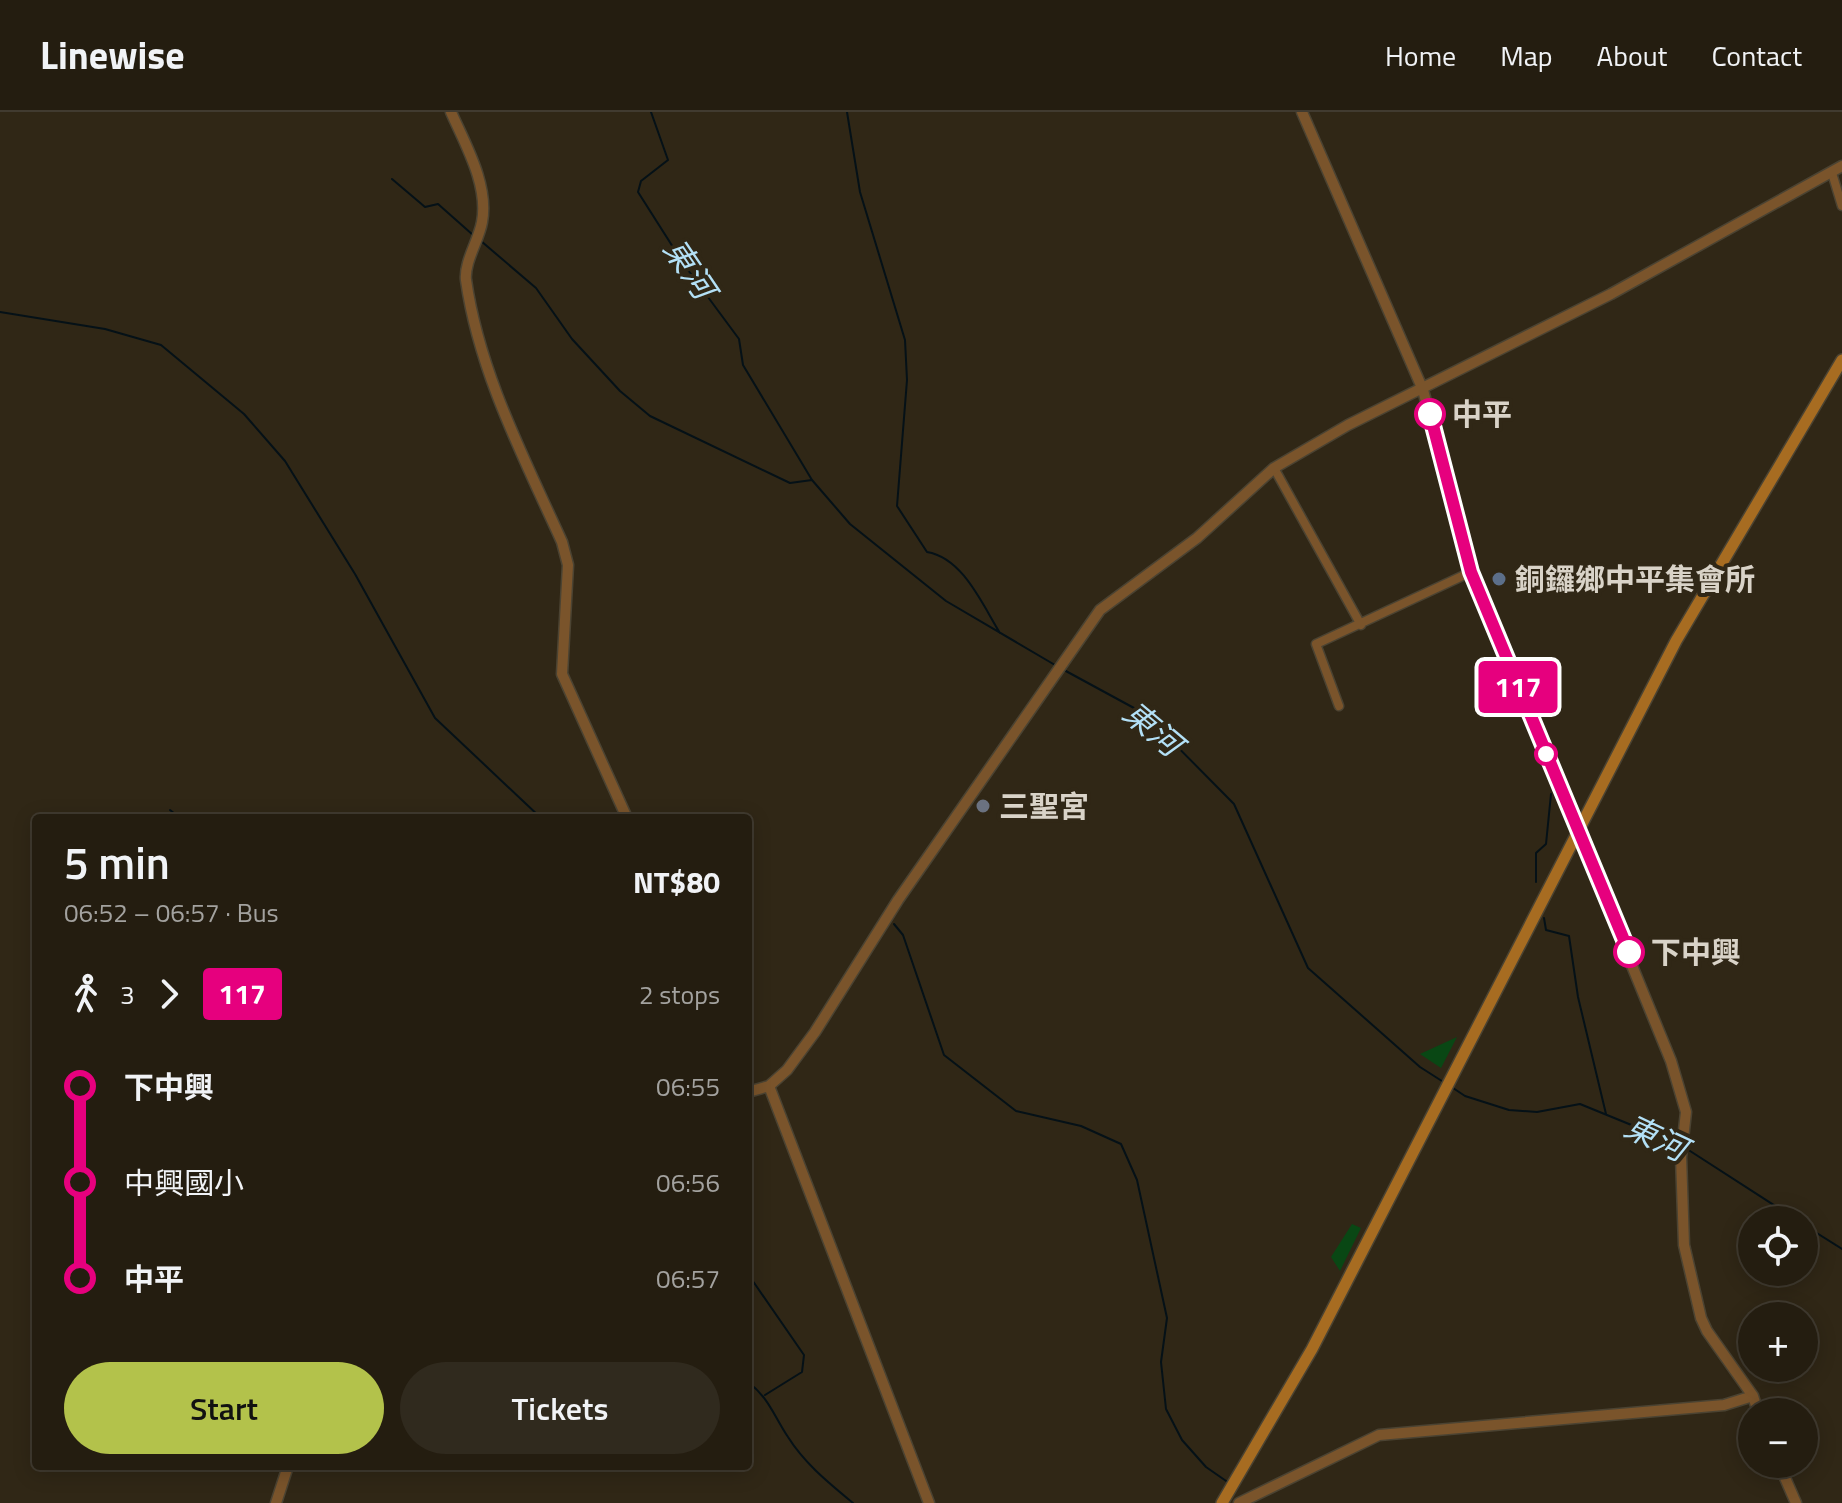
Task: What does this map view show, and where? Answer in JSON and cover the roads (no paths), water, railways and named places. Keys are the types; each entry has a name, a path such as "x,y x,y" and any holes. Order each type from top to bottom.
{"main road":[{"path":"1222,1503 1312,1349 1676,641 1842,360"}],"street":[{"path":"451,112 474,166 482,209 478,236 465,276 493,386 562,542 568,565 562,674 625,814"},
{"path":"1243,1501 1379,1435 1724,1405 1753,1396 1701,1318 1684,1245 1681,1157 1686,1112 1671,1061 1471,572 1423,390 1302,112"},
{"path":"752,1090 769,1086 787,1070 815,1032 898,900 1100,610 1197,538 1274,468 1348,425 1611,294 1781,197 1837,170 1842,206"},
{"path":"1274,468 1361,625"},
{"path":"1339,706 1316,644 1471,572"},
{"path":"769,1086 929,1503"},
{"path":"276,1503 287,1470"},
{"path":"1785,1478 1796,1503"}],"waterway":[{"name":"東河","path":"651,112 668,160 641,181 638,192 685,266 739,339 743,365 812,480 850,524 946,601 1055,665"},
{"path":"847,112 860,192 905,340 907,380 897,506 927,552 951,563 970,584 1000,633"},
{"path":"392,179 425,207 438,204 473,235"},
{"path":"481,241 536,288 572,339 620,391 650,416 790,483 812,480"},
{"path":"0,312 105,329 161,345 244,414 285,461 355,574 435,718 537,814"},
{"name":"東河","path":"1064,670 1145,714 1234,804 1308,968 1420,1067 1445,1083"},
{"path":"1536,882 1536,853 1546,844 1551,794"},
{"path":"170,810 175,814"},
{"path":"1544,918 1546,930 1569,936 1578,997 1606,1114"},
{"path":"894,924 903,935 944,1055 1016,1111 1081,1126 1121,1144 1137,1180 1167,1318 1161,1362 1166,1409 1182,1440 1206,1467 1229,1483"},
{"name":"東河","path":"1450,1086 1465,1096 1509,1110 1537,1112 1580,1104 1678,1144"},
{"name":"東河","path":"1687,1149 1775,1206"},
{"name":"東河","path":"1818,1234 1842,1249"},
{"path":"752,1280 804,1355 802,1372 765,1395"},
{"path":"752,1385 766,1401 802,1456 853,1503"}],"place":[{"name":"中平","path":"1430,414"},
{"name":"銅鑼鄉中平集會所","path":"1499,579"},
{"name":"三聖宮","path":"983,806"},
{"name":"下中興","path":"1629,952"}]}
